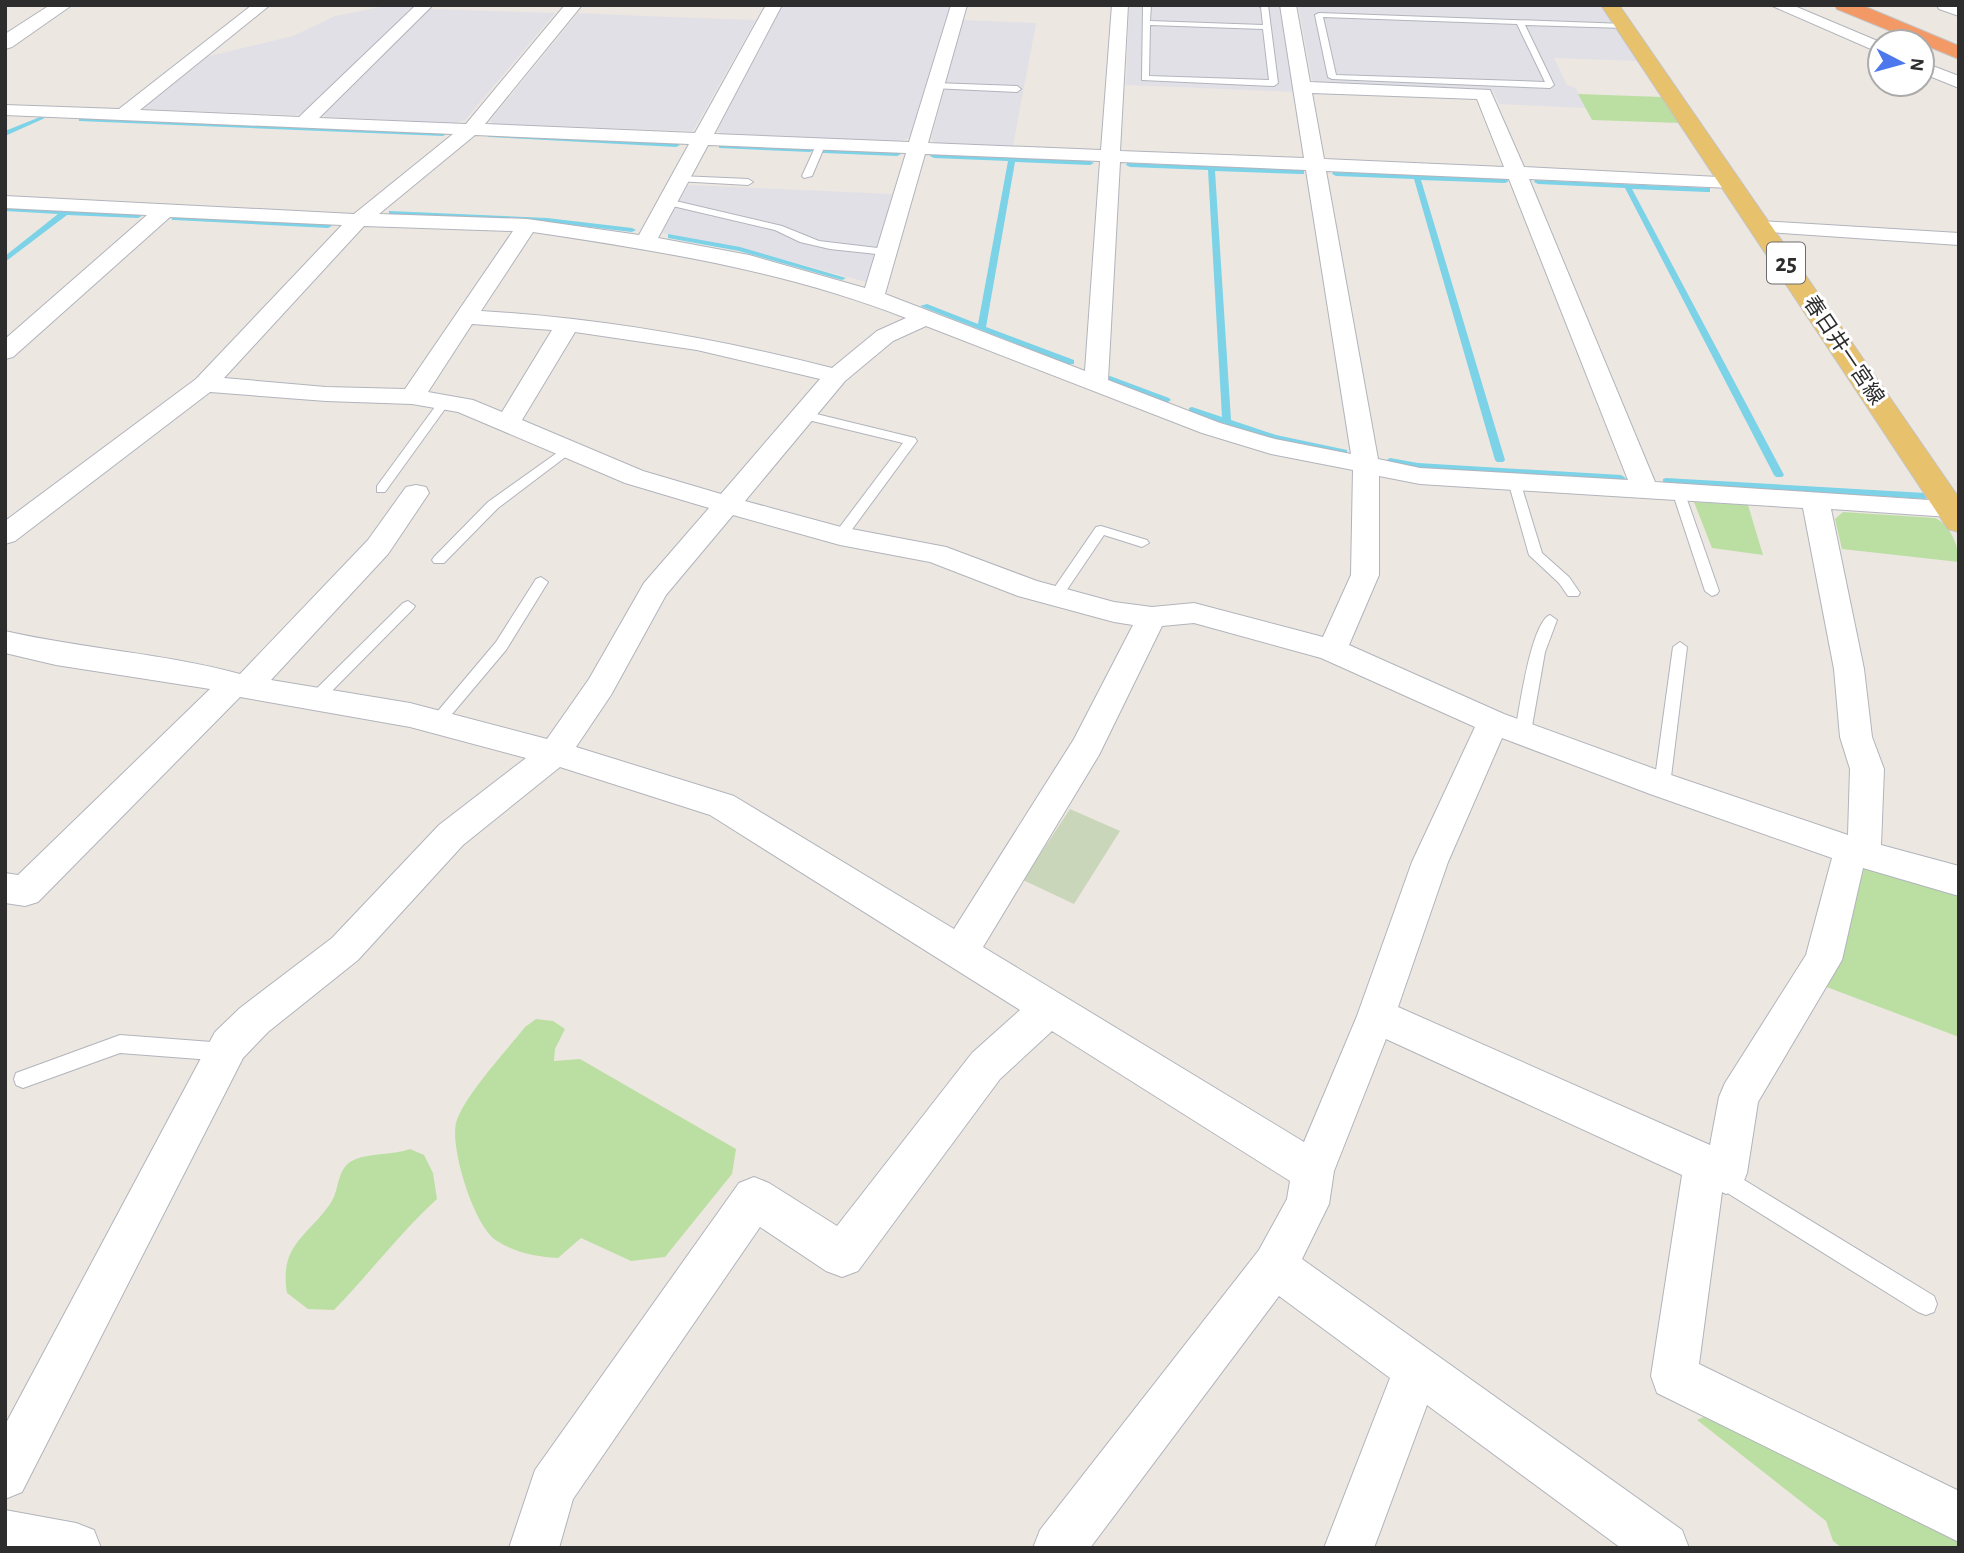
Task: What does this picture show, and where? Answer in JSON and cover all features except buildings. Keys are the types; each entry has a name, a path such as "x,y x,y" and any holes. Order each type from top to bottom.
{"highway":[{"path":"1844,5 1959,53"},
{"path":"1880,5 1959,38"},
{"path":"1939,11 1959,28"}],"main road":[{"name":"春日井一宮線","path":"1610,5 1954,515"}],"street":[{"path":"5,43 63,5"},
{"path":"124,114 262,5"},
{"path":"305,121 425,5"},
{"path":"9,529 205,384 359,220 472,128 574,5"},
{"path":"646,241 774,5"},
{"path":"873,297 959,5"},
{"path":"1096,384 1120,5"},
{"path":"1288,5 1366,467 1365,575 1332,650"},
{"path":"1778,5 1866,42"},
{"path":"1939,11 1959,10"},
{"path":"1936,73 1959,83"},
{"path":"1302,87 1484,94 1645,489"},
{"path":"5,110 1731,182"},
{"path":"5,202 359,220 527,225 646,241 750,262 873,297 1210,428 1271,446 1366,467 1420,475 1815,500 1954,515"},
{"path":"5,352 166,210"},
{"path":"411,397 527,225"},
{"path":"1761,227 1959,239"},
{"path":"463,317 568,323 650,334 732,350 836,376"},
{"path":"5,1475 225,1052 254,1020 345,949 451,835 555,753 600,687 654,590 836,376 885,336 925,318"},
{"path":"508,423 568,323"},
{"path":"205,384 327,394 411,397 464,405 634,478 840,536 936,554 1055,597 1114,612 1152,617 1194,613 1231,621 1332,650 1508,727 1662,785 1853,851 1959,881"},
{"path":"5,888 25,891 240,685 378,547 416,492"},
{"path":"1815,500 1849,669 1856,737 1867,769 1865,842 1853,851 1847,863 1823,960 1739,1097 1715,1169 1674,1376 1959,1517"},
{"path":"961,951 1087,746 1152,617"},
{"path":"5,642 56,654 198,674 240,685 438,722 555,753 722,805 1313,1171"},
{"path":"1058,1548 1275,1266 1308,1204 1313,1171 1376,1016 1430,862 1508,727"},
{"path":"534,1548 552,1488 754,1198 842,1255 986,1066 1051,1007"},
{"path":"1376,1016 1715,1169"},
{"path":"1275,1266 1664,1548"},
{"path":"1349,1548 1417,1369"},
{"path":"5,1535 76,1548"}],"lane":[{"path":"1147,5 1145,78 1274,83 1264,5 1259,5"},
{"path":"1520,22 1550,85 1332,76 1319,15 1520,22 1625,26"},
{"path":"1147,23 1266,27"},
{"path":"935,86 1017,89"},
{"path":"807,176 821,143"},
{"path":"680,179 748,182"},
{"path":"667,202 778,228 793,237 850,250 886,252"},
{"path":"381,489 444,402"},
{"path":"804,415 911,441 840,536"},
{"path":"439,560 493,505 568,449"},
{"path":"1514,481 1536,555 1564,580 1573,593"},
{"path":"1678,491 1712,591"},
{"path":"1055,597 1101,530 1142,543"},
{"path":"438,722 501,646 541,582"},
{"path":"315,699 408,606"},
{"path":"1508,727 1550,620"},
{"path":"1662,785 1680,647"},
{"path":"23,1079 120,1044 225,1052"},
{"path":"1715,1169 1728,1182 1926,1304"}],"shaded area":[{"path":"390,5 416,5 304,112 295,115 145,109 144,106 205,57 293,36 335,16"},
{"path":"783,5 950,5 909,138 901,141 722,134 717,131"},
{"path":"1129,5 1279,5 1293,92 1126,85"},
{"path":"1298,5 1601,5 1639,61 1554,58 1567,85 1576,88 1586,108 1499,104 1493,90 1319,83 1312,80"},
{"path":"429,9 555,13 465,120 456,123 325,117 322,114"},
{"path":"578,13 756,20 693,131 494,124 490,121"},
{"path":"963,20 1036,23 1013,146 936,143 931,139"},
{"path":"688,185 893,194 866,282 741,248 662,233"}],"green space":[{"path":"1578,94 1663,97 1680,123 1592,120"},
{"path":"1694,502 1748,505 1763,555 1712,548"},
{"path":"1843,512 1935,518 1945,525 1953,536 1959,562 1842,549 1835,519"},
{"path":"1070,809 1120,831 1074,904 1023,880"},
{"path":"1866,861 1959,888 1959,1037 1824,986 1837,964"},
{"path":"536,1019 553,1021 565,1029 555,1049 554,1061 580,1059 736,1149 732,1174 665,1257 631,1261 581,1238 558,1258 534,1255 512,1249 497,1241 480,1220 460,1168 456,1123 467,1100 486,1074 525,1027"},
{"path":"410,1149 424,1155 433,1173 437,1199 334,1310 308,1309 287,1293 287,1263 297,1243 330,1204 341,1173 356,1159"},
{"path":"1708,1415 1959,1540 1959,1548 1842,1548 1833,1541 1826,1521 1697,1420"}],"waterway":[{"path":"5,134 42,118"},
{"path":"81,120 443,134"},
{"path":"491,136 676,145"},
{"path":"721,147 810,150"},
{"path":"826,151 897,154"},
{"path":"934,156 1012,159"},
{"path":"982,328 1012,159"},
{"path":"1012,159 1090,163"},
{"path":"1130,165 1211,168"},
{"path":"1211,168 1301,172"},
{"path":"1211,168 1227,421"},
{"path":"1336,174 1417,177"},
{"path":"1417,177 1505,181"},
{"path":"1417,177 1500,460"},
{"path":"1538,182 1627,186"},
{"path":"1627,186 1707,190"},
{"path":"1627,186 1779,475"},
{"path":"5,209 138,216"},
{"path":"5,260 64,213"},
{"path":"392,213 547,220 632,230"},
{"path":"175,218 328,226"},
{"path":"671,236 740,249 842,278"},
{"path":"924,306 1071,362"},
{"path":"1110,379 1166,400"},
{"path":"1192,410 1227,421"},
{"path":"1227,421 1274,437 1344,452"},
{"path":"1390,461 1418,466 1621,478"},
{"path":"1666,481 1925,496"}]}
